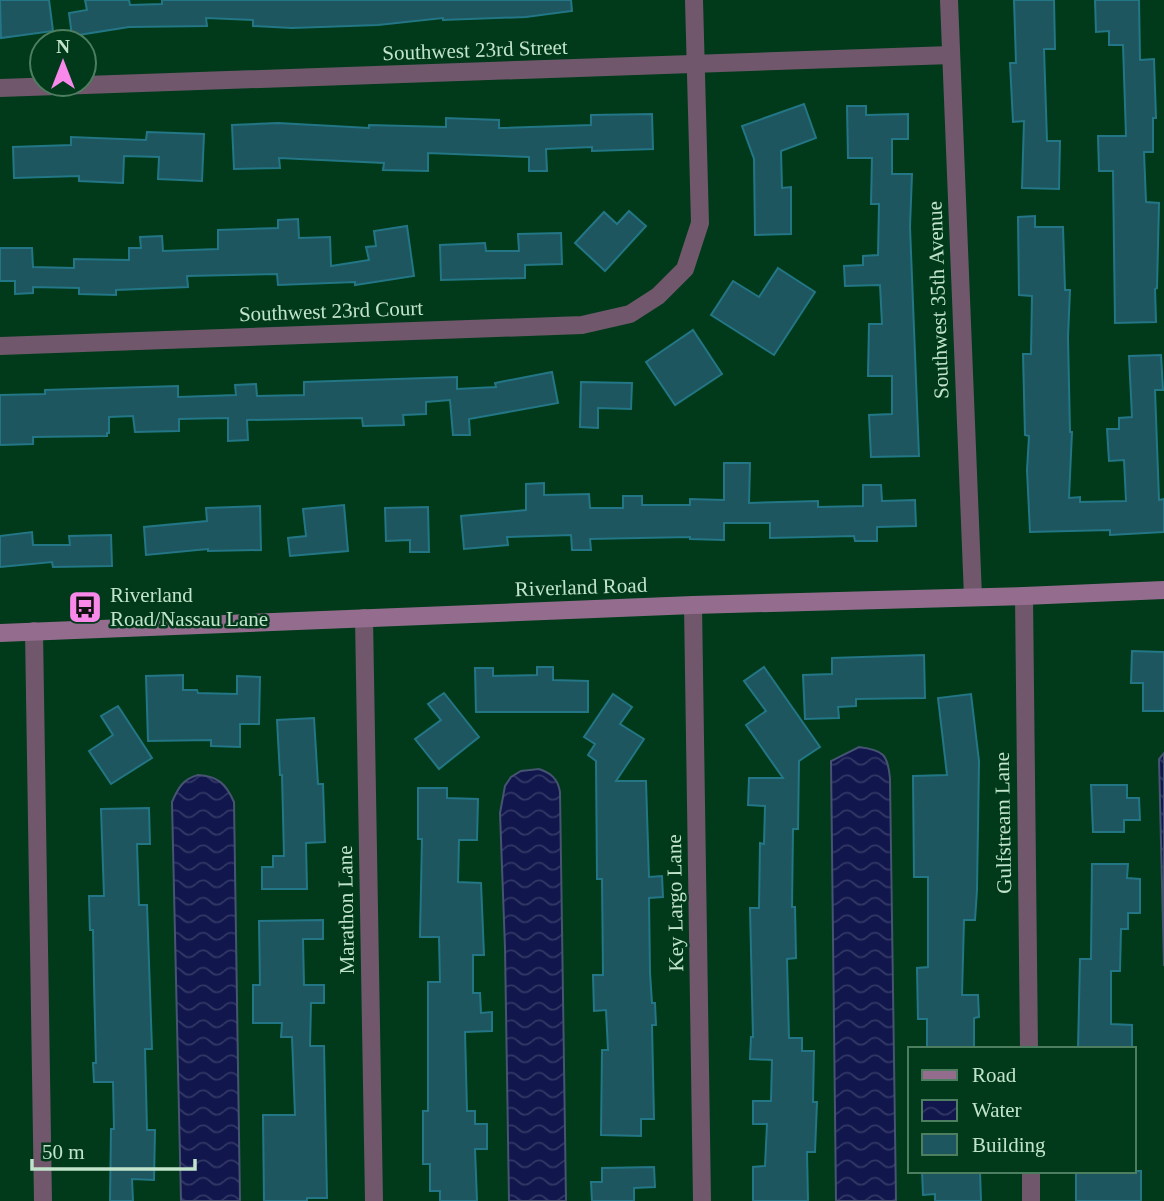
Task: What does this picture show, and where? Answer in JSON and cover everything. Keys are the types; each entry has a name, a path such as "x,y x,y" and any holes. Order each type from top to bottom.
{"street":[{"name":"Southwest 23rd Court","path":"0,346 582,325 630,314 658,296 685,269 700,223 694,0"},
{"name":"Southwest 35th Avenue","path":"949,0 973,597"},
{"name":"Southwest 23rd Street","path":"0,88 951,55"},
{"name":"Riverland Road","path":"0,633 694,605 1164,590"},
{"name":"Gulfstream Lane","path":"1024,596 1029,1047"},
{"name":"Key Largo Lane","path":"694,605 702,1201"},
{"name":"Marathon Lane","path":"364,618 374,1201"},
{"path":"34,631 43,1201"},
{"path":"1031,1173 1031,1201"}],"water":[{"path":"859,747 883,755 888,764 890,779 896,1201 836,1201 831,761"},
{"path":"1164,753 1164,966 1159,759"},
{"path":"539,769 553,777 560,792 566,1201 509,1201 500,813 505,786 511,777 521,771"},
{"path":"198,775 220,782 234,802 240,1201 181,1201 172,802 182,785"}],"building":[{"path":"0,0 49,0 53,28 28,28 28,34 1,38"},
{"path":"85,0 129,0 130,5 162,4 162,0 571,0 572,11 526,17 443,18 378,25 292,28 253,26 253,20 206,18 207,26 129,27 98,32 98,28 71,28 69,13 87,10"},
{"path":"1014,0 1054,0 1055,49 1044,49 1047,141 1060,141 1059,189 1022,188 1024,121 1013,122 1010,63 1016,63"},
{"path":"1095,0 1139,0 1140,60 1154,59 1156,118 1153,118 1153,152 1144,152 1146,202 1159,203 1156,322 1115,323 1113,171 1099,171 1098,136 1126,136 1123,45 1109,45 1109,31 1096,32"},
{"path":"804,104 816,138 781,151 782,188 791,187 791,234 755,235 754,159 742,126"},
{"path":"847,106 866,106 866,115 908,114 908,139 892,139 892,174 912,174 910,227 919,456 871,457 869,415 892,414 892,376 868,376 869,324 882,324 880,285 845,286 844,266 863,265 863,256 878,255 879,204 871,204 872,158 848,158"},
{"path":"652,114 653,149 546,149 547,171 529,171 529,157 428,153 428,171 383,170 384,163 279,158 280,168 234,169 232,125 278,123 369,128 369,125 446,127 446,118 499,120 499,128 591,125 591,115"},
{"path":"147,132 204,134 202,181 158,179 159,157 124,156 123,183 79,181 79,176 14,178 13,147 71,145 71,137 146,140"},
{"path":"629,211 646,226 605,271 575,243 604,212 617,224"},
{"path":"1035,216 1035,227 1063,227 1065,290 1070,290 1068,337 1072,432 1069,498 1080,497 1080,502 1126,501 1124,460 1109,461 1107,429 1119,429 1119,418 1132,417 1129,356 1161,355 1163,390 1155,390 1159,500 1164,499 1164,532 1110,535 1110,530 1030,532 1027,470 1029,436 1025,435 1023,354 1031,354 1032,296 1019,295 1018,217"},
{"path":"298,219 299,238 330,237 331,266 369,260 366,247 376,246 374,231 407,226 414,276 355,285 355,282 278,285 277,274 187,276 188,287 116,290 116,295 79,294 79,288 33,287 33,293 15,294 15,281 0,281 0,248 32,248 33,267 74,268 74,259 129,260 129,248 141,248 140,237 162,236 163,251 218,249 218,230 278,228 278,220"},
{"path":"561,233 562,264 525,265 525,278 441,280 440,245 485,243 486,251 519,251 518,234"},
{"path":"778,268 815,292 774,355 711,315 733,281 759,297"},
{"path":"693,330 722,374 675,405 646,362"},
{"path":"552,372 558,403 469,419 470,435 453,435 450,400 426,402 426,414 403,415 404,425 363,426 362,418 247,420 248,440 228,441 228,418 179,419 179,431 135,432 133,416 109,417 107,436 33,437 33,444 0,445 0,395 45,394 45,390 178,386 178,397 236,395 235,385 256,384 257,396 304,395 304,382 457,377 457,389 496,387 495,383"},
{"path":"581,382 632,383 631,409 598,408 598,428 580,427"},
{"path":"724,463 750,463 749,503 818,501 818,507 863,506 863,485 881,485 882,501 915,500 916,526 877,527 877,541 855,541 854,536 770,538 770,523 724,523 724,540 690,537 590,539 591,550 572,550 571,535 507,537 508,545 464,549 461,516 526,510 526,484 544,483 544,495 589,494 590,508 623,508 623,496 642,496 642,505 690,505 690,499 724,500"},
{"path":"344,505 348,551 290,556 288,538 306,536 303,509"},
{"path":"260,506 261,550 208,549 146,555 144,527 207,521 206,508"},
{"path":"428,507 429,552 410,552 410,540 386,541 385,508"},
{"path":"32,532 33,545 70,545 69,536 111,535 112,566 53,567 52,562 0,567 0,536"},
{"path":"1132,651 1164,652 1164,711 1143,711 1143,683 1131,683"},
{"path":"924,655 925,698 856,699 856,706 838,707 839,718 805,719 803,675 832,674 832,658"},
{"path":"537,667 553,667 553,680 588,681 588,712 476,712 475,668 493,668 493,676 537,675"},
{"path":"764,667 820,747 799,761 798,829 793,829 792,907 795,907 796,958 787,959 789,1038 802,1038 802,1051 814,1051 813,1102 817,1102 815,1152 807,1152 808,1201 753,1201 753,1167 765,1166 767,1124 753,1124 753,1101 771,1101 772,1060 750,1059 753,1037 750,908 759,908 760,843 764,844 765,806 748,805 749,778 783,778 746,725 766,711 744,681"},
{"path":"183,675 183,690 197,690 198,693 237,694 237,676 260,677 259,724 240,724 240,747 211,746 211,740 148,741 146,676"},
{"path":"444,693 479,737 439,769 415,739 441,720 428,704"},
{"path":"613,694 632,707 620,724 644,739 616,781 646,781 649,877 662,876 663,897 649,898 650,973 656,1025 652,1025 654,1119 641,1119 641,1136 601,1135 602,1050 608,1050 606,1010 594,1011 593,975 603,975 602,879 597,879 596,761 588,755 595,744 584,737"},
{"path":"971,694 979,761 975,920 964,920 962,995 978,995 979,1017 974,1018 974,1047 927,1047 927,1019 918,1019 917,968 928,967 928,877 914,877 913,776 947,775 938,698"},
{"path":"118,706 152,758 111,784 89,751 113,735 101,716"},
{"path":"314,718 318,784 323,784 325,842 306,843 307,889 262,889 262,867 273,867 273,856 284,856 282,775 277,720"},
{"path":"1091,785 1127,785 1127,798 1139,798 1140,820 1124,820 1124,832 1093,832"},
{"path":"418,788 447,788 447,798 478,799 477,840 459,840 458,882 481,883 484,955 473,955 473,993 480,993 481,1013 492,1012 492,1031 465,1032 467,1111 475,1111 475,1124 487,1124 487,1149 475,1149 477,1201 440,1201 440,1191 430,1191 430,1164 423,1164 423,1111 428,1111 428,982 440,982 439,937 420,937 422,839 418,839"},
{"path":"149,808 150,844 137,844 139,905 147,905 152,1049 145,1049 147,1130 155,1130 154,1180 132,1179 133,1201 110,1201 111,1129 114,1129 113,1082 94,1082 93,1063 96,1063 93,930 90,930 89,896 104,896 101,809"},
{"path":"1092,864 1128,864 1127,878 1140,879 1140,913 1128,913 1128,929 1121,929 1120,971 1111,971 1111,1024 1132,1025 1132,1047 1078,1047 1080,959 1091,959"},
{"path":"323,920 323,939 303,939 304,985 324,985 324,1003 311,1003 310,1046 324,1046 327,1198 264,1201 263,1115 295,1115 292,1037 281,1037 282,1023 253,1023 253,985 260,985 259,921"},
{"path":"654,1167 655,1187 634,1188 634,1201 592,1201 591,1182 602,1182 602,1168"},
{"path":"1141,1171 1141,1201 1076,1201 1076,1173"},
{"path":"922,1173 980,1173 981,1201 935,1201 935,1194 923,1195"}],"place":[{"name":"Riverland Road/Nassau Lane","path":"85,607"}]}
